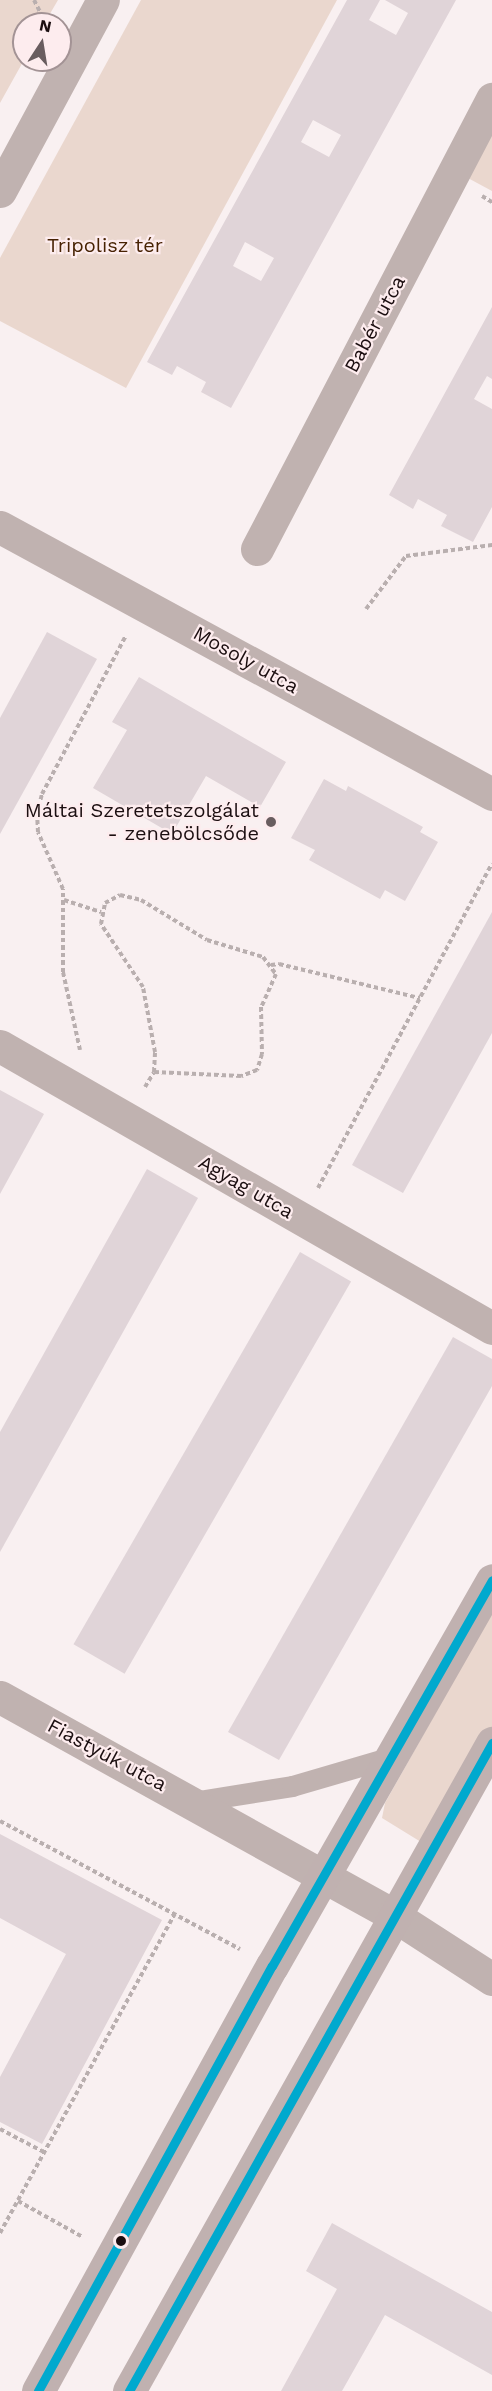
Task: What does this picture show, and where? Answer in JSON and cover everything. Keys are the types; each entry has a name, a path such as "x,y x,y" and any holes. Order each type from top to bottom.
{"street":[{"path":"0,191 102,0"},
{"name":"Babér utca","path":"257,549 492,99"},
{"name":"Mosoly utca","path":"0,527 492,794"},
{"name":"Agyag utca","path":"0,1046 492,1328"},
{"path":"38,2391 272,1966 492,1580"},
{"name":"Fiastyúk utca","path":"0,1698 192,1802 322,1878 393,1915 492,1978"},
{"path":"129,2391 393,1915 492,1743"}],"lane":[{"path":"192,1802 292,1786 391,1757"}],"path":[{"path":"366,609 406,556 490,546 492,539"},
{"path":"71,1087 83,1062 63,972 64,900 38,832 39,804 143,604"},
{"path":"301,1219 492,864"},
{"path":"130,895 201,937 254,953 270,965 276,974 275,983 261,1007 262,1053 257,1070 241,1076 154,1072 152,1019 143,987 107,936 101,912 111,898 130,895"},
{"path":"64,900 101,912"},
{"path":"270,965 279,964 420,998"},
{"path":"0,1821 272,1966"},
{"path":"0,2233 175,1914"},
{"path":"0,2129 44,2152"},
{"path":"18,2201 114,2254"}],"green space":[{"path":"0,0 58,0 51,12 12,12 12,72 17,72 0,103"},
{"name":"Tripolisz tér","path":"141,0 337,0 126,388 0,321 0,258"},
{"path":"492,127 492,191 466,177"},
{"path":"492,1612 492,1729 421,1842 382,1818 385,1803"}],"building":[{"path":"347,0 380,0 369,20 396,35 408,13 385,0 456,0 231,408 201,392 206,382 177,366 172,375 147,362","holes":["313,120 341,135 329,157 301,142","245,242 274,258 261,281 233,266"]},
{"path":"492,307 492,379 487,376 474,399 492,409 492,507 473,542 441,526 447,515 418,499 413,509 389,495"},
{"path":"47,632 97,659 0,834 0,718"},
{"path":"139,677 286,762 260,807 206,776 172,834 93,788 127,730 112,722"},
{"path":"324,779 346,791 348,786 423,827 420,832 438,842 405,901 385,890 380,899 309,860 315,850 291,838"},
{"path":"492,912 492,1033 403,1193 352,1165"},
{"path":"0,1090 44,1114 0,1194"},
{"path":"147,1169 198,1198 0,1552 0,1432"},
{"path":"300,1252 351,1282 125,1674 74,1644"},
{"path":"453,1337 492,1359 492,1386 279,1760 228,1732"},
{"path":"0,1834 162,1920 42,2144 0,2122 0,2077 66,1954 0,1918"},
{"path":"332,2223 492,2312 492,2375 385,2315 342,2391 281,2391 337,2289 306,2271"}],"transit line":[{"path":"38,2391 272,1966 492,1580"},
{"path":"129,2391 492,1743"}],"place":[{"name":"Máltai Szeretetszolgálat - zenebölcsőde","path":"271,822"}]}
